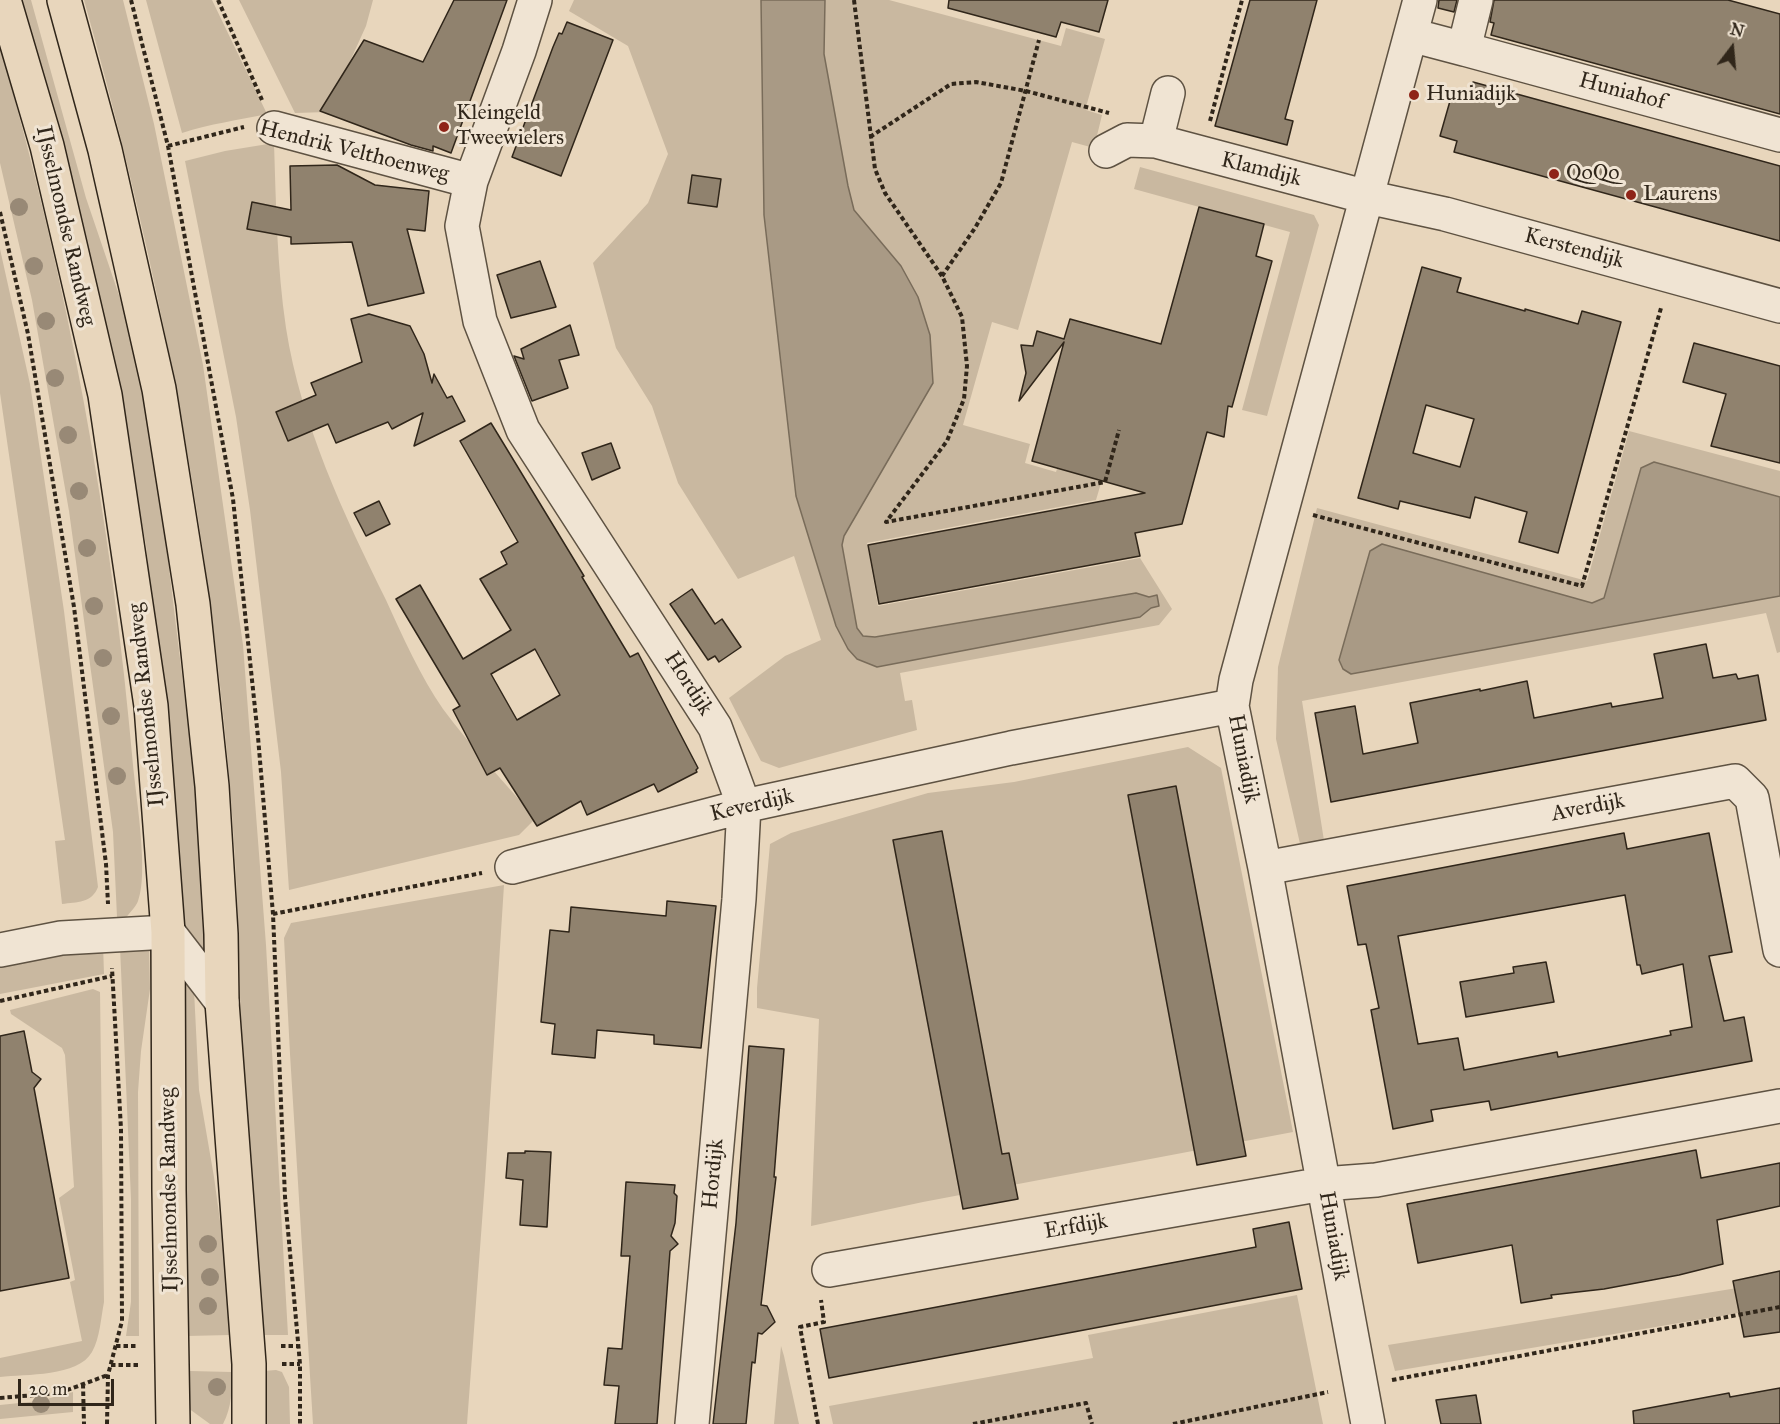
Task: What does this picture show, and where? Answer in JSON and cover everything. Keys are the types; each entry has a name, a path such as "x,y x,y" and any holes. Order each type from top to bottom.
{"main road":[{"name":"IJsselmondse Randweg","path":"4,0 47,146 105,395 151,706 168,932 173,1424"},
{"path":"64,0 105,150 162,412 193,604 212,786 221,934 222,1002 248,1343 249,1424"}],"street":[{"name":"Hordijk","path":"535,0 519,51 471,181 462,226 480,321 523,430 715,727 744,807 739,899 692,1424"},
{"name":"Huniadijk","path":"1368,1424 1265,868 1232,706 1236,680 1420,0"},
{"path":"1411,35 1464,49 1476,0"},
{"name":"Huniahof","path":"1464,49 1780,135"},
{"path":"1130,144 1168,93"},
{"name":"Hendrik Velthoenweg","path":"274,128 471,181"},
{"name":"Klamdijk","path":"1130,144 1201,155 1367,197"},
{"name":"Kerstendijk","path":"1367,197 1445,214 1780,306"},
{"name":"Keverdijk","path":"512,867 744,807 1011,748 1232,706"},
{"name":"Averdijk","path":"1265,868 1735,781 1752,798 1780,950"},
{"path":"0,950 61,938 168,932 222,1002"},
{"path":"1323,1184 1376,1180 1780,1106"},
{"name":"Erfdijk","path":"829,1270 1323,1184"}],"path":[{"path":"131,0 168,146 233,499 258,737 273,914 285,1197 300,1364 300,1424"},
{"path":"218,0 274,128"},
{"path":"854,0 875,169 885,193 942,276 962,317 967,366 964,399 947,441 886,522 1105,482 1119,430"},
{"path":"1201,155 1242,0"},
{"path":"942,276 975,228 1001,183 1039,40"},
{"path":"870,137 951,84 976,82 1026,91 1110,113 1130,144"},
{"name":"Hendrik Velthoenweg","path":"168,146 252,125 274,128"},
{"path":"0,212 28,334 74,607 106,864 121,1129 122,1321 108,1375 108,1424"},
{"path":"1283,507 1582,586 1670,276"},
{"path":"273,914 512,867"},
{"path":"0,1001 112,976"},
{"path":"818,1424 800,1327 824,1322 818,1281 829,1270"},
{"path":"1173,1424 1780,1307"},
{"path":"0,1398 59,1393 108,1375"},
{"path":"83,1384 84,1424"},
{"path":"973,1424 1086,1403 1092,1424"}],"shaded area":[{"path":"20,0 31,0 86,198 123,307 144,392 158,478 196,790 204,954 182,936 174,827 146,545 105,336"},
{"path":"84,0 123,0 154,124 203,365 243,645 266,945 288,1335 262,1335 243,1118 238,921 230,786 210,598 197,511 183,425 148,254"},
{"path":"146,0 212,0 267,114 182,133"},
{"path":"239,0 373,0 366,26 327,112 295,113"},
{"path":"574,0 761,0 764,215 796,496 848,649 1140,617 1151,608 1149,597 1135,593 875,637 863,636 857,628 842,545 844,536 933,382 901,266 854,210 824,54 825,0 889,0 1061,46 1066,28 1105,39 1086,107 1086,110 1102,115 1094,148 1072,142 1018,330 992,322 963,425 1030,444 1025,463 1056,472 1068,435 1112,446 1096,500 867,543 878,606 1140,558 1172,609 1159,625 900,673 905,701 912,700 917,730 779,768 761,761 729,698 785,656 821,640 794,556 738,579 678,483 652,406 616,348 593,263 648,203 668,154 628,46 569,11"},
{"path":"761,0 825,0 824,54 854,210 901,266 918,297 930,335 933,383 844,536 842,545 857,628 863,636 875,637 1136,593 1149,597 1157,595 1159,606 1151,608 1140,617 877,667 857,659 848,649 836,626 796,496 764,215"},
{"path":"0,47 47,224 100,493 124,674 142,854 141,888 138,901 125,919 117,917 113,832 69,511 32,300 0,163"},
{"path":"274,143 276,213 286,328 293,364 313,434 355,535 427,684 464,736 531,813 533,821 519,835 289,890 281,772 250,510 236,417 185,161 225,151"},
{"path":"1140,167 1314,215 1319,225 1267,416 1242,410 1290,232 1134,189"},
{"path":"0,249 30,384 64,611 98,887 88,899 62,904 55,841 65,840 0,393"},
{"path":"1629,431 1780,471 1780,497 1654,463 1641,468 1604,598 1592,603 1382,544 1370,551 1351,674 1780,596 1780,652 1777,653 1766,613 1302,701 1325,847 1301,848 1276,739 1278,667 1317,508 1587,581"},
{"path":"1654,462 1780,497 1780,596 1351,674 1343,669 1339,660 1370,551 1382,544 1592,603 1604,598 1641,468"},
{"path":"1188,747 1221,768 1293,1132 923,1202 811,1226 819,1019 757,1008 770,844 791,833 928,793 1014,782"},
{"path":"504,885 467,1424 313,1424 284,938 291,923"},
{"path":"103,944 104,974 0,994 0,960"},
{"path":"149,946 150,989 138,1092 139,1336 126,1336 131,1302 131,1199 120,947"},
{"path":"185,974 194,990 199,1090 223,1243 230,1335 187,1336"},
{"path":"93,989 100,992 104,1302 99,1334 92,1352 75,1366 51,1373 0,1377 0,1358 82,1341 70,1282 75,1280 59,1198 74,1187 65,1055 62,1048 11,1014 10,1010"},
{"path":"1780,1281 1780,1306 1395,1371 1388,1345"},
{"path":"1297,1295 1323,1424 833,1424 829,1406 1093,1358 1088,1335"},
{"path":"781,1346 784,1356 799,1424 774,1424"},
{"path":"264,1371 282,1372 289,1387 290,1424 264,1424"},
{"path":"188,1372 231,1372 231,1398 223,1424 210,1424 188,1408"},
{"path":"73,1392 73,1412 0,1419 0,1405 39,1401"}],"building":[{"path":"454,0 507,0 451,153 433,146 433,151 411,145 320,111 364,40 423,62"},
{"path":"949,0 1108,0 1099,32 1061,22 1056,37 948,8"},
{"path":"1250,0 1317,0 1285,119 1293,121 1287,145 1215,126"},
{"path":"1439,0 1457,0 1454,12 1438,8"},
{"path":"1494,0 1728,0 1780,14 1780,114 1491,35 1494,23 1490,22"},
{"path":"567,22 613,40 561,176 512,157 553,47"},
{"path":"1473,82 1780,166 1780,241 1454,152 1457,141 1440,136 1452,94 1469,98"},
{"path":"337,165 375,185 429,191 425,231 407,229 424,293 368,306 352,242 291,244 291,237 247,229 252,202 291,210 290,166"},
{"path":"692,175 721,179 717,207 688,203"},
{"path":"1199,207 1264,224 1256,256 1272,261 1232,407 1228,406 1224,437 1207,432 1182,524 1135,533 1140,556 879,604 868,545 1145,493 1032,461 1064,342 1019,401 1026,373 1021,345 1033,346 1037,331 1064,339 1070,319 1161,344"},
{"path":"540,261 556,307 511,318 497,275"},
{"path":"1422,267 1461,278 1457,292 1525,311 1525,309 1578,324 1582,311 1621,322 1558,553 1519,542 1527,512 1475,497 1470,518 1400,501 1398,509 1358,498","holes":["1426,405 1474,419 1460,467 1413,453"]},
{"path":"369,314 410,326 424,354 432,383 434,374 447,398 452,396 465,421 414,446 423,413 392,429 388,422 336,443 328,424 288,441 276,412 316,395 311,383 362,362 351,319"},
{"path":"570,325 579,355 559,360 568,388 532,401 514,356 524,359 521,349"},
{"path":"1694,343 1780,366 1780,463 1711,446 1726,394 1683,382"},
{"path":"491,423 584,576 582,577 630,657 638,653 698,768 697,772 658,792 654,784 587,815 581,801 537,826 500,768 487,775 453,710 460,706 396,599 420,585 463,659 511,630 480,579 507,564 501,552 518,542 460,441","holes":["535,649 560,695 517,720 491,674"]},
{"path":"611,443 620,468 592,480 582,453"},
{"path":"379,501 390,524 366,536 354,513"},
{"path":"692,589 715,624 722,619 741,647 719,662 715,656 708,660 670,604"},
{"path":"1706,644 1713,678 1736,674 1738,679 1758,675 1766,720 1331,802 1315,713 1355,706 1363,754 1418,743 1410,703 1480,689 1480,691 1527,681 1534,718 1611,703 1612,707 1663,698 1654,654"},
{"path":"1176,786 1246,1156 1197,1165 1128,795"},
{"path":"942,831 1002,1154 1009,1153 1018,1199 963,1209 893,840"},
{"path":"1624,833 1627,849 1709,833 1732,952 1709,956 1724,1021 1744,1017 1752,1061 1491,1110 1489,1101 1431,1110 1433,1121 1393,1129 1371,1010 1379,1008 1366,944 1358,945 1347,886","holes":["1625,895 1637,965 1640,965 1642,974 1683,964 1692,1027 1670,1031 1671,1035 1558,1057 1557,1052 1464,1070 1458,1038 1418,1044 1398,936"]},
{"path":"667,901 716,906 701,1048 654,1044 654,1035 597,1030 595,1058 552,1054 555,1024 541,1022 550,930 569,932 571,907 666,916"},
{"path":"1546,962 1554,1002 1466,1017 1460,982 1514,973 1513,967"},
{"path":"24,1031 32,1072 41,1079 34,1088 69,1278 0,1291 0,1036"},
{"path":"749,1046 784,1049 774,1177 776,1177 761,1305 767,1306 775,1322 762,1334 758,1333 755,1363 752,1362 746,1424 713,1424 736,1223"},
{"path":"1696,1150 1701,1178 1780,1163 1780,1206 1717,1220 1723,1264 1679,1275 1604,1289 1551,1295 1552,1298 1521,1303 1512,1245 1418,1263 1407,1204"},
{"path":"525,1151 551,1152 547,1227 520,1225 523,1180 506,1178 508,1153 525,1153"},
{"path":"626,1182 675,1185 674,1193 677,1196 675,1223 671,1236 678,1244 670,1251 657,1424 615,1424 619,1386 604,1385 608,1348 622,1349 630,1256 621,1256"},
{"path":"1289,1222 1302,1289 829,1378 820,1329 1256,1247 1253,1229"},
{"path":"1780,1271 1780,1332 1744,1337 1733,1281"},
{"path":"1780,1388 1780,1424 1634,1424 1633,1411 1729,1393 1730,1397"},
{"path":"1476,1395 1481,1424 1441,1424 1436,1400"}],"place":[{"name":"Huniadijk","path":"1414,95"},
{"name":"Kleingeld Tweewielers","path":"444,127"},
{"name":"QoQo","path":"1554,174"},
{"name":"Laurens","path":"1631,195"}]}
